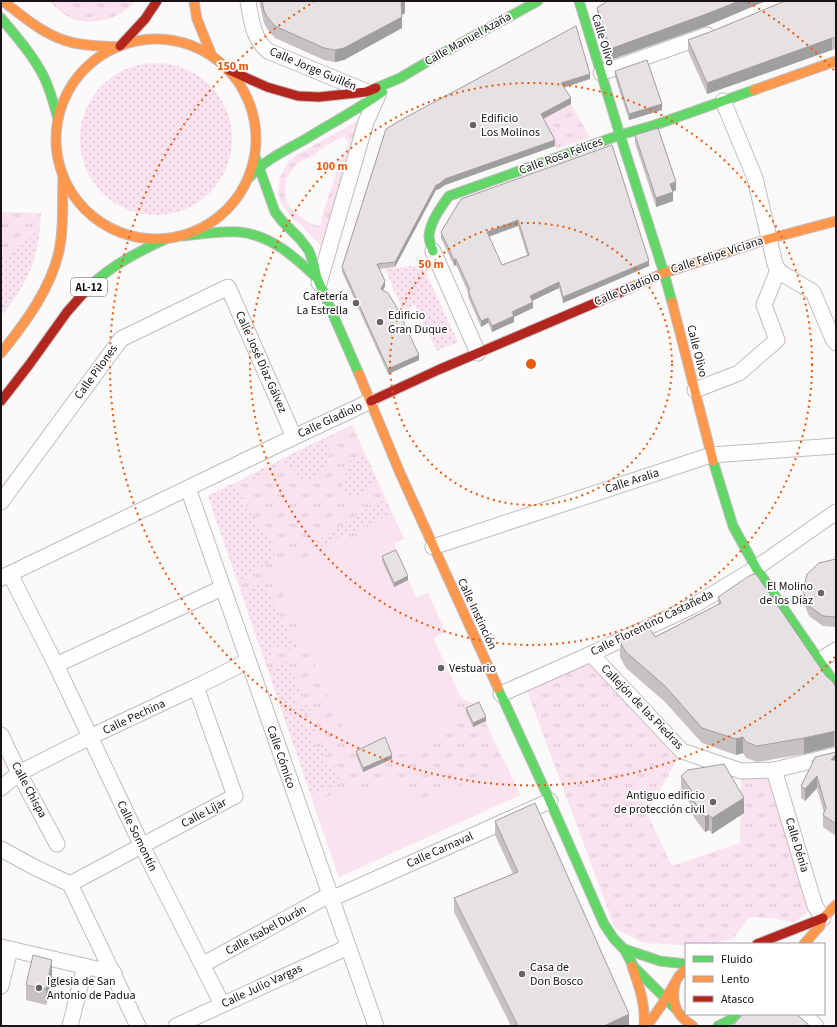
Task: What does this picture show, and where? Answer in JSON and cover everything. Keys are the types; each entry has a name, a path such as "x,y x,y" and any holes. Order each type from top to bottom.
{"main road":[{"path":"3,1 36,27 59,39 75,43 118,47"},
{"path":"118,47 143,22 157,1"},
{"path":"194,1 197,19 212,56"},
{"name":"Calle Manuel Azaña","path":"249,178 259,168 273,158 359,107 372,93 538,1"},
{"name":"Calle Olivo","path":"578,1 664,272 711,455 733,526 756,568 836,685"},
{"path":"1,18 30,53 37,64 49,88 58,119"},
{"path":"166,39 176,41 195,46 212,56 229,70 242,87 251,107 255,121 255,156 249,178 239,196 220,216 202,228 183,236 166,239 148,239 117,232 105,226 90,215 77,202 63,178 58,162 56,136 58,119 60,108 69,89 78,76 98,58 118,47 137,41 166,39"},
{"name":"Calle Rosa Felices","path":"433,251 429,238 430,232 438,214 449,196 620,135 655,125 836,61"},
{"name":"Calle Manuel Azaña","path":"229,70 267,87 298,96 319,97 372,93"},
{"name":"Calle Instinción","path":"255,156 275,212 300,238 309,252 318,280 371,401 400,473 550,801 604,924 614,939 624,949 637,970 676,1009 680,1016 689,1025"},
{"path":"1,353 47,285 56,263 61,236 63,178"},
{"path":"768,238 836,221"},
{"name":"Calle Instinción","path":"183,236 225,232 238,232 257,235 281,247 302,263 318,280"},
{"name":"Calle Felipe Viciana","path":"664,272 768,238"},
{"name":"AL-12","path":"1,401 29,366 66,313 90,285 131,257 166,239"},
{"name":"Calle Gladiolo","path":"371,401 664,272"},
{"path":"805,943 820,926 823,918 836,905"},
{"path":"760,943 823,918"},
{"name":"Calle Instinción","path":"624,949 660,961 685,964"},
{"name":"Calle Instinción","path":"631,962 640,990 644,1009 644,1026"},
{"path":"647,1026 666,999 679,976 685,970"},
{"path":"675,984 673,997 676,1009"},
{"path":"718,1026 732,1019"}],"street":[{"name":"Calle Jorge Guillén","path":"248,1 255,35 260,44 268,51 372,93"},
{"path":"601,73 719,30"},
{"path":"318,280 366,122 372,93"},
{"name":"Calle Felipe Viciana","path":"723,101 755,178 768,238"},
{"path":"768,238 778,270 814,292 832,339 836,343"},
{"name":"Calle Rosa Felices","path":"433,251 478,353"},
{"path":"695,390 738,373 777,340 764,305 778,270"},
{"name":"Calle José Díaz Gálvez","path":"228,287 294,437"},
{"name":"Calle Pilones","path":"1,502 121,339 228,287"},
{"name":"Calle Gladiolo","path":"5,576 371,401"},
{"name":"Calle Aralia","path":"433,547 711,455 836,446"},
{"name":"Calle Cómico","path":"188,488 376,1026"},
{"name":"Calle Florentino Castañeda","path":"501,694 693,606 756,568 836,512"},
{"name":"Calle Somontín","path":"5,576 56,665 142,846 222,1004"},
{"path":"56,665 222,588"},
{"path":"819,661 836,650"},
{"name":"Callejón de las Piedras","path":"591,654 682,751 741,770 774,770 836,755"},
{"name":"Calle Pechina","path":"1,788 19,773 248,661"},
{"name":"Calle Líjar","path":"70,884 236,796 196,687"},
{"name":"Calle Chispa","path":"1,735 19,773 57,844"},
{"name":"Calle Dénia","path":"774,770 815,906 823,918"},
{"name":"Calle Carnaval","path":"330,897 550,801"},
{"path":"1,849 70,884 114,973 138,1026"},
{"name":"Calle Isabel Durán","path":"202,965 330,897"},
{"name":"Calle Julio Vargas","path":"176,1026 348,947"},
{"path":"1,986 6,948 114,973"},
{"path":"70,1026 85,966"},
{"path":"804,1015 816,1026"}],"green space":[{"path":"49,1 135,1 122,13 113,17 95,22 86,22 66,15"},
{"path":"149,63 163,63 178,66 192,72 210,85 223,103 229,117 232,139 229,161 223,175 210,193 192,206 178,212 163,215 149,215 134,212 120,206 108,198 97,187 89,175 83,161 80,146 80,132 83,117 89,103 97,91 108,80 120,72 134,66"},
{"path":"571,104 590,137 557,149 541,120"},
{"path":"361,119 322,247 301,225 294,220 282,205 278,194 280,177 288,162 293,157","holes":["344,136 349,144 341,157 322,216 321,224 320,226 312,224 294,211 287,200 285,187 289,175 297,164 313,156 319,150"]},
{"path":"1,212 41,213 40,231 32,266 24,283 4,314 1,312"},
{"path":"40,228 39,240 30,270 8,308 1,302 1,254 11,255"},
{"path":"422,265 458,342 437,351 415,305 403,310 385,269"},
{"path":"352,425 404,539 395,543 396,554 416,598 428,593 445,632 433,638 460,696 468,702 477,704 520,795 339,877 208,496"},
{"path":"324,438 330,450 325,471 308,482 296,474 291,461 249,482 246,477"},
{"path":"366,456 378,482 350,500 343,486 350,459"},
{"path":"231,484 235,486 275,549 272,551 276,557 259,568 256,568 256,570 238,582 208,496"},
{"path":"381,499 388,515 314,550 312,546 313,544"},
{"path":"392,513 404,539 395,543 396,554 416,598 428,593 445,632 433,638 460,696 446,703 458,728 363,772 273,572 386,522 384,517"},
{"path":"260,582 265,583 295,646 287,652 283,644 269,650 273,657 265,661 242,594"},
{"path":"591,654 682,751 647,813 672,866 740,843 741,771 774,770 815,906 794,923 772,918 749,917 733,939 715,943 685,943 685,945 643,943 615,928 524,683"},
{"path":"283,662 288,664 300,690 291,695 298,708 307,705 311,713 302,718 307,728 316,724 319,731 311,735 317,748 326,744 330,753 322,758 328,769 335,765 341,777 340,783 311,795 268,670"},
{"path":"506,764 520,795 339,877 313,803 331,795 370,787 398,775 415,805"}],"building":[{"path":"262,1 404,1 401,3 402,17 344,48 335,50 324,48 275,26 264,11"},
{"path":"608,1 739,1 610,49 597,8"},
{"path":"785,1 836,1 836,38 832,38 707,83 688,40"},
{"path":"576,26 590,74 561,83 571,98 541,114 555,140 445,179 436,185 395,262 377,264 385,281 381,289 388,293 397,308 419,355 388,369 342,267 386,129"},
{"path":"647,60 662,104 629,114 615,71"},
{"path":"658,128 676,182 670,184 673,192 656,198 635,135"},
{"path":"612,145 649,261 563,297 559,282 530,296 533,302 512,312 514,316 492,326 488,318 481,321 468,291 470,290 456,259 454,260 441,232 461,199","holes":["518,220 529,255 502,265 487,232"]},
{"path":"396,550 408,576 394,583 382,556"},
{"name":"El Molino de los Díaz","path":"836,559 836,617 823,616 809,606 803,591 807,574 819,563"},
{"path":"756,574 826,676 836,687 836,731 757,746 746,742 743,737 736,739 702,728 665,686 626,652 620,642 649,627 655,637 721,603 718,597"},
{"path":"479,702 486,717 473,723 466,708"},
{"path":"385,737 392,755 363,768 356,751"},
{"path":"836,752 831,760 836,760 836,824 823,815 826,808 817,776 805,789 801,786 815,757"},
{"path":"724,764 744,798 712,818 709,815 705,817 693,800 697,798 681,776 688,770"},
{"path":"535,803 629,1014 604,1026 518,1026 454,898 518,872 495,821"},
{"path":"33,955 52,960 46,989 26,985"},
{"path":"742,1015 797,1015 808,1024 808,1026 735,1026 734,1024"}],"traffic: fast":[{"path":"376,88 400,78 538,1"},
{"path":"579,1 672,302"},
{"path":"1,18 24,45 39,67 48,86 58,119"},
{"path":"433,251 429,240 431,225 449,196 620,135 655,125 754,90"},
{"path":"249,178 261,166 274,157 373,99 382,92"},
{"path":"255,156 275,212 309,251 317,278 359,374"},
{"path":"183,236 225,232 251,234 272,242 282,248 317,278"},
{"path":"89,287 115,266 166,239"},
{"path":"713,461 733,526 756,568 836,685"},
{"path":"498,688 604,924 614,939 624,949 634,967 676,1009"},
{"path":"624,949 660,961 685,964"},
{"path":"718,1026 730,1020 735,1015"}],"traffic: slow":[{"path":"3,1 36,26 54,36 79,44 117,47"},
{"path":"194,1 197,19 212,56"},
{"path":"146,39 166,39 185,43 203,50 220,61 234,75 249,101 256,129 256,139 256,149 252,168 245,186 234,203 220,217 203,228 185,235 166,239 146,239 127,235 109,228 92,217 78,203 67,186 60,168 56,149 56,129 60,110 67,92 78,75 92,61 109,50 127,43 146,39"},
{"path":"754,90 836,61"},
{"path":"1,353 20,329 37,303 45,289 56,261 62,229 63,178"},
{"path":"621,292 664,273 768,239 836,221"},
{"path":"672,302 713,461"},
{"path":"359,374 400,473 498,688"},
{"path":"805,943 820,926 823,918 836,905"},
{"path":"632,966 643,1003 644,1026"},
{"path":"647,1026 679,976 685,970"},
{"path":"675,984 674,1003 676,1008 682,1018 693,1026"}],"traffic: jam":[{"path":"120,46 145,19 157,1"},
{"path":"229,70 267,87 298,96 319,97 366,92 376,88"},
{"path":"1,401 67,312 89,287"},
{"path":"371,401 438,370 621,292"},
{"path":"760,943 823,918"}],"place":[{"name":"Edificio Los Molinos","path":"473,125"},
{"name":"Cafetería La Estrella","path":"356,303"},
{"name":"Edificio Gran Duque","path":"380,322"},
{"name":"El Molino de los Díaz","path":"821,593"},
{"name":"Vestuario","path":"441,668"},
{"name":"Antiguo edificio de protección civil","path":"713,802"},
{"name":"Casa de Don Bosco","path":"522,974"},
{"name":"Iglesia de San Antonio de Padua","path":"39,988"}]}
